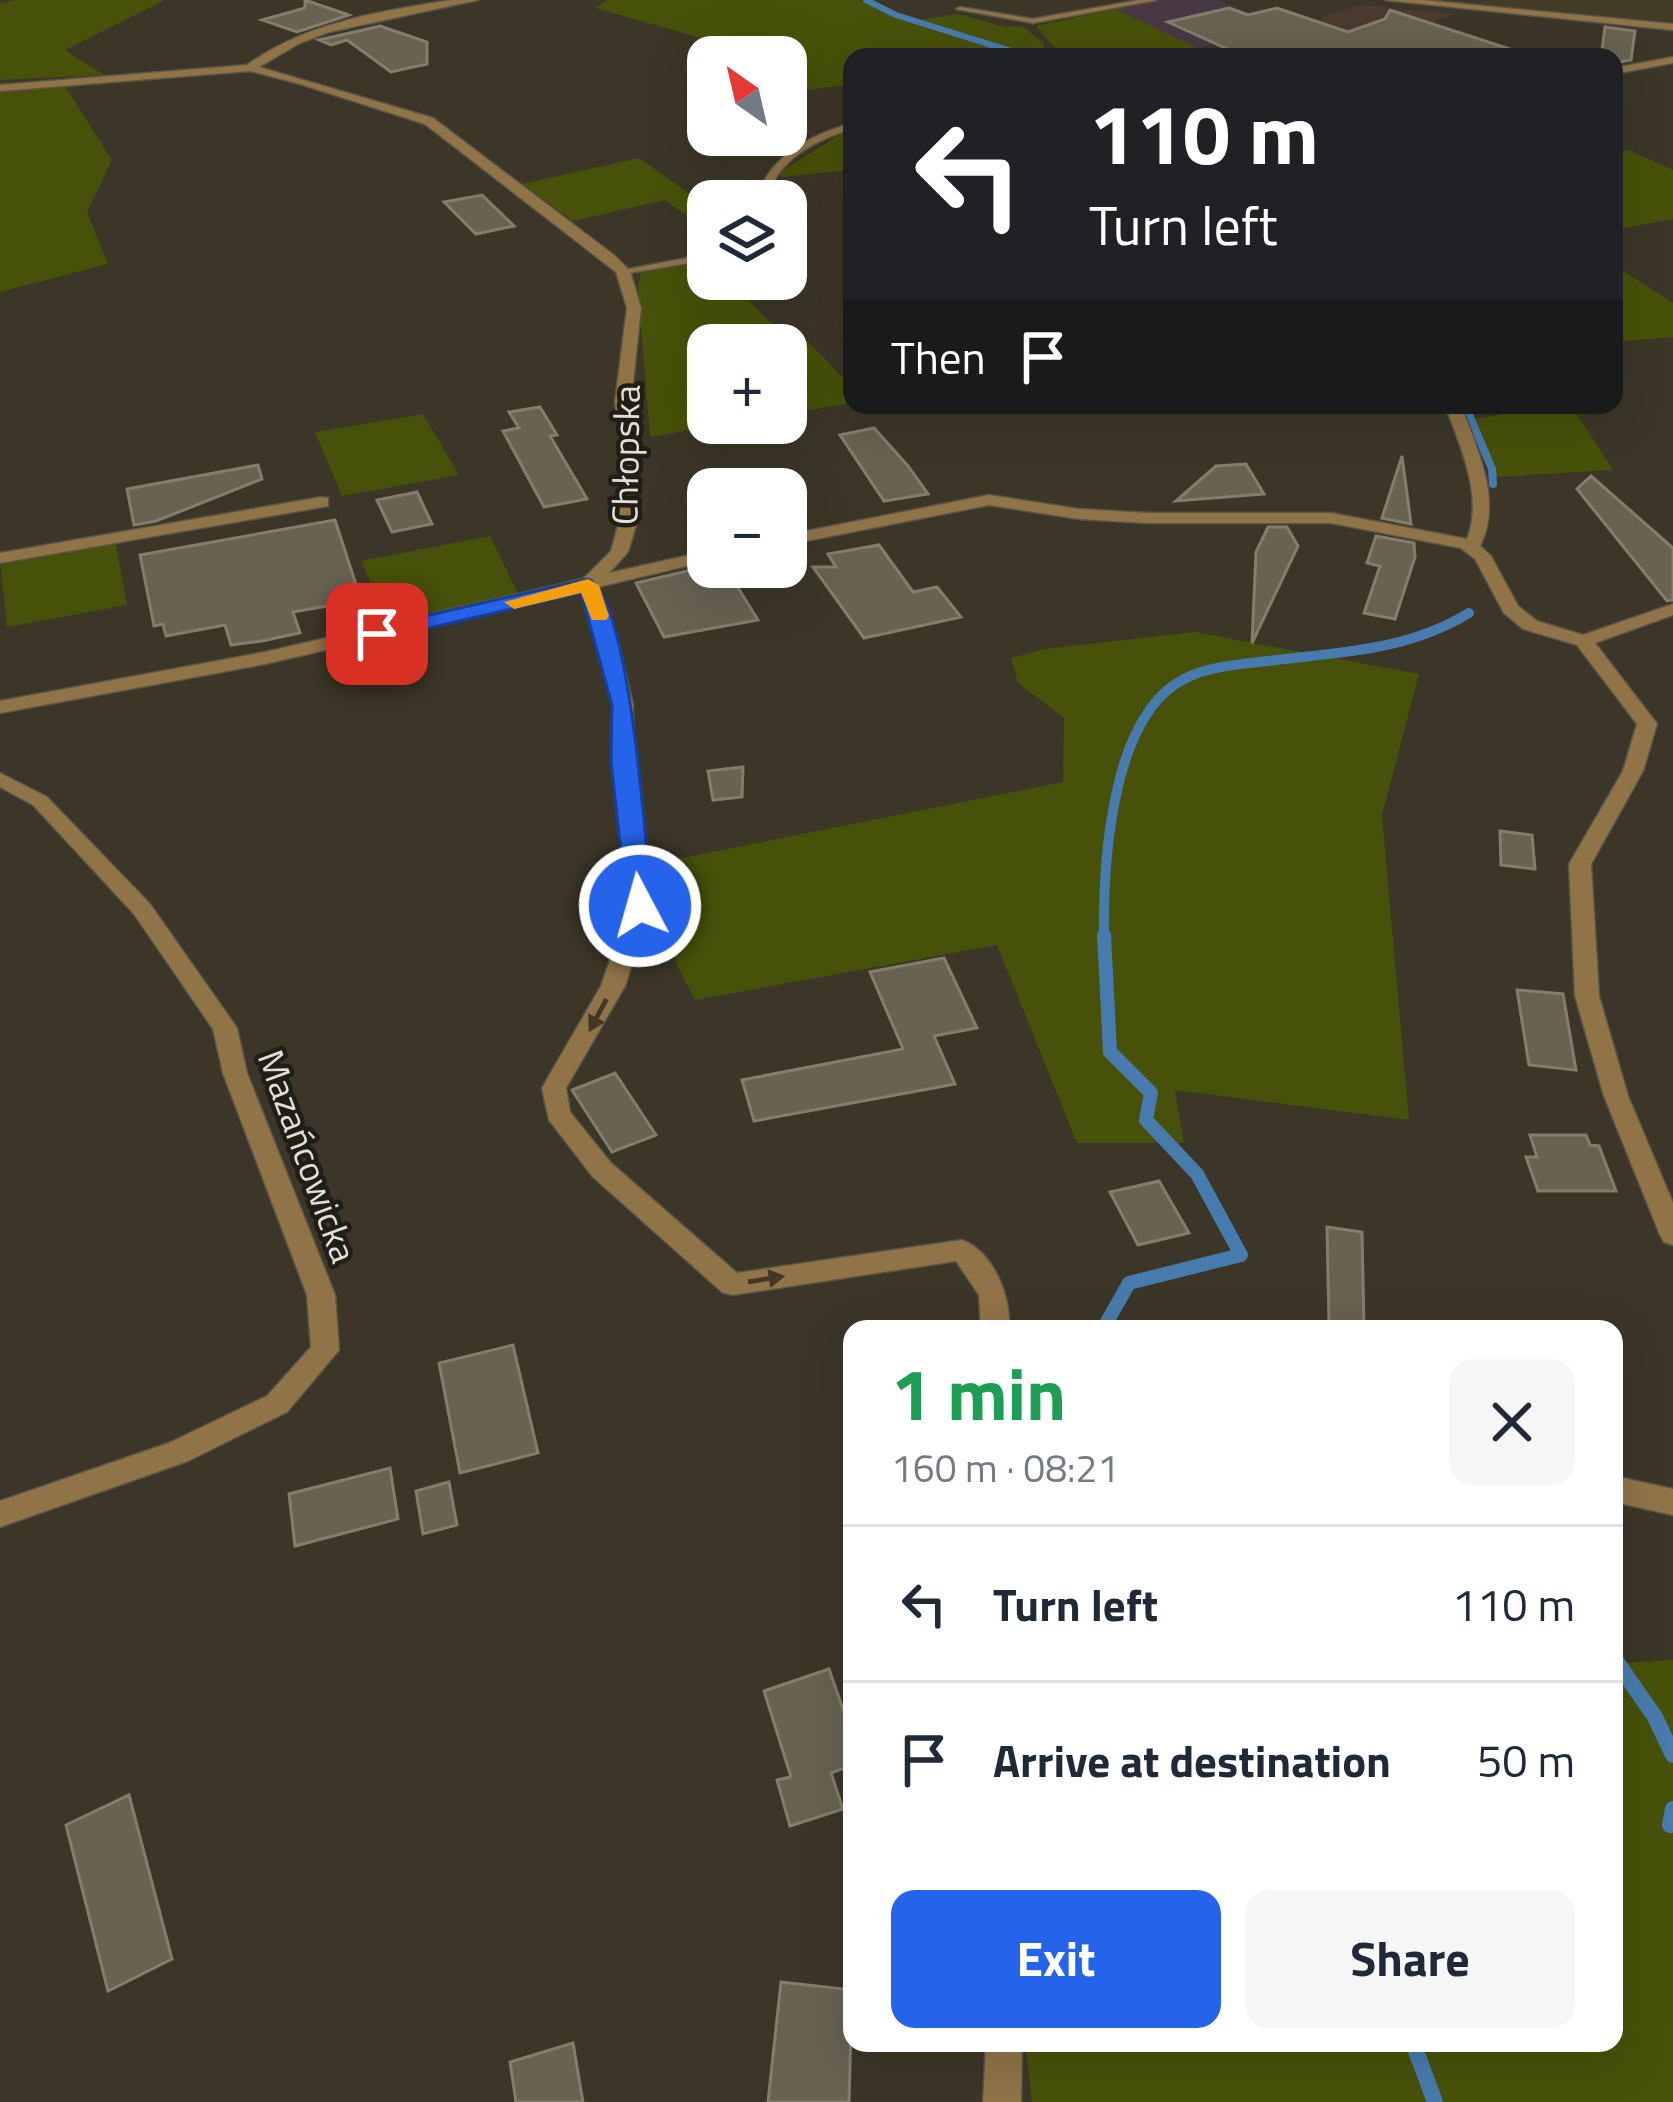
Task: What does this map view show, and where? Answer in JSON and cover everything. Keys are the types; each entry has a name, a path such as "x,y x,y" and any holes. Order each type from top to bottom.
{"street":[{"path":"250,68 351,21 473,0"},
{"path":"1390,0 1673,27"},
{"path":"0,88 250,68 390,106 429,122 493,166 623,271"},
{"name":"Chłopska","path":"588,585 619,552 628,522 631,457 623,402 634,308 623,271"},
{"path":"1455,414 1482,514 1480,536 1471,547"},
{"path":"807,536 989,500 1079,514 1147,518 1331,518 1471,547 1482,556 1510,609 1530,625 1584,641 1673,609"},
{"path":"0,558 322,502"},
{"path":"0,707 265,658 687,561"},
{"path":"588,585 611,649 623,705 623,762 640,906 613,986 554,1088 558,1114 602,1170 732,1285 962,1250 985,1275 998,1308 996,1320"},
{"path":"1584,641 1647,724 1634,771 1580,864 1581,886 1587,995 1616,1096 1673,1235"},
{"name":"Mazańcowicka","path":"0,779 40,801 142,909 225,1028 235,1073 321,1295 325,1350 277,1404 178,1452 0,1514"},
{"path":"1623,1491 1673,1502"},
{"path":"1001,2102 1004,2052"}],"lane":[{"path":"960,9 1033,21 1153,0"},
{"path":"1623,69 1673,60"},
{"path":"770,180 776,165 843,128"},
{"path":"623,271 687,260"}],"shaded area":[{"path":"1161,0 1216,0 1285,26 1197,48 1115,9"},
{"path":"1673,0 1673,22 1470,3"},
{"path":"1361,5 1455,14 1367,45 1316,24 1324,16"}],"green space":[{"path":"165,0 65,50 104,75 0,80 0,3"},
{"path":"607,0 860,0 910,21 958,14 1006,27 1022,26 1045,48 843,48 843,85 807,90 807,36 694,36 595,8"},
{"path":"1115,9 1198,48 1055,48 1036,26"},
{"path":"65,86 112,160 87,212 108,264 0,292 0,90"},
{"path":"843,133 843,171 781,177 781,171"},
{"path":"1623,151 1673,170 1673,219 1623,228"},
{"path":"639,158 687,192 687,216 665,200 573,221 522,184"},
{"path":"687,265 687,300 749,300 772,324 687,324 687,431 650,437 638,288 641,272"},
{"path":"1623,271 1673,303 1673,337 1623,341"},
{"path":"807,340 843,378 843,404 807,410"},
{"path":"423,414 459,475 342,496 315,432"},
{"path":"1577,414 1613,470 1497,477 1472,419"},
{"path":"490,536 520,598 391,628 361,561"},
{"path":"115,540 127,605 7,627 0,560"},
{"path":"1195,632 1419,674 1382,815 1409,1120 1175,1090 1184,1143 1077,1143 997,945 695,1000 676,963 647,865 1063,782 1064,718 1018,683 1011,658 1044,649"},
{"path":"1673,1660 1673,2102 1032,2102 1026,2052 1623,2052 1623,1663"}],"building":[{"path":"305,0 349,15 297,32 262,20 305,8"},
{"path":"1229,8 1248,15 1277,8 1348,32 1385,19 1390,10 1507,48 1225,48 1168,22"},
{"path":"380,26 427,42 427,64 391,72 347,40 331,45 319,40"},
{"path":"1605,27 1635,31 1631,60 1623,61 1623,48 1602,48"},
{"path":"482,195 514,226 476,234 444,202"},
{"path":"540,407 557,435 550,436 587,499 544,507 503,431 519,428 509,412"},
{"path":"874,428 928,494 884,501 840,435"},
{"path":"1402,456 1411,524 1382,518"},
{"path":"1246,464 1264,494 1176,501 1216,466"},
{"path":"258,465 262,479 156,521 134,525 127,489"},
{"path":"1591,476 1673,548 1673,600 1667,601 1577,489"},
{"path":"417,492 432,524 392,532 377,500"},
{"path":"335,520 361,600 293,612 300,633 231,645 225,625 166,636 163,624 154,626 140,555"},
{"path":"1268,527 1287,527 1298,546 1252,643 1256,552"},
{"path":"1376,536 1414,543 1415,557 1395,619 1364,613 1380,566 1367,563"},
{"path":"879,545 913,592 937,587 961,617 864,638 813,567 836,567 828,554"},
{"path":"687,571 687,588 738,588 758,620 664,637 636,583"},
{"path":"743,767 742,797 713,800 708,771"},
{"path":"1500,831 1532,835 1535,869 1501,865"},
{"path":"944,958 977,1028 934,1036 955,1084 754,1121 742,1080 903,1049 870,972"},
{"path":"1517,990 1563,994 1576,1070 1529,1065"},
{"path":"615,1073 656,1135 612,1152 572,1090"},
{"path":"1530,1135 1586,1135 1590,1145 1599,1146 1616,1191 1538,1191 1526,1157 1537,1157"},
{"path":"1159,1181 1189,1233 1138,1245 1110,1192"},
{"path":"1327,1227 1362,1232 1364,1320 1329,1320"},
{"path":"513,1345 538,1453 460,1473 439,1363"},
{"path":"390,1468 398,1519 295,1546 289,1494"},
{"path":"449,1482 457,1525 423,1534 416,1491"},
{"path":"829,1669 843,1709 843,1768 831,1773 843,1809 790,1826 777,1780 791,1777 764,1691"},
{"path":"129,1795 172,1959 108,1991 66,1825"},
{"path":"781,1982 843,1989 843,2052 850,2052 849,2102 768,2102"},
{"path":"573,2043 583,2102 516,2102 510,2062"}],"waterway":[{"path":"866,0 896,15 1001,48"},
{"path":"1469,414 1492,469 1493,484"},
{"path":"1104,936 1109,834 1116,795 1141,724 1161,697 1186,678 1207,670 1399,642 1469,613"},
{"path":"1104,936 1110,1052 1151,1093 1146,1120 1197,1174 1241,1255 1129,1283 1108,1320"},
{"path":"1623,1671 1655,1717 1673,1755"},
{"path":"1670,1825 1673,1809"},
{"path":"1416,2052 1435,2102"}],"slow traffic":[{"path":"514,602 588,585 599,616"}],"route":[{"path":"377,634 588,585 611,649 623,705 623,762 640,906"}]}
